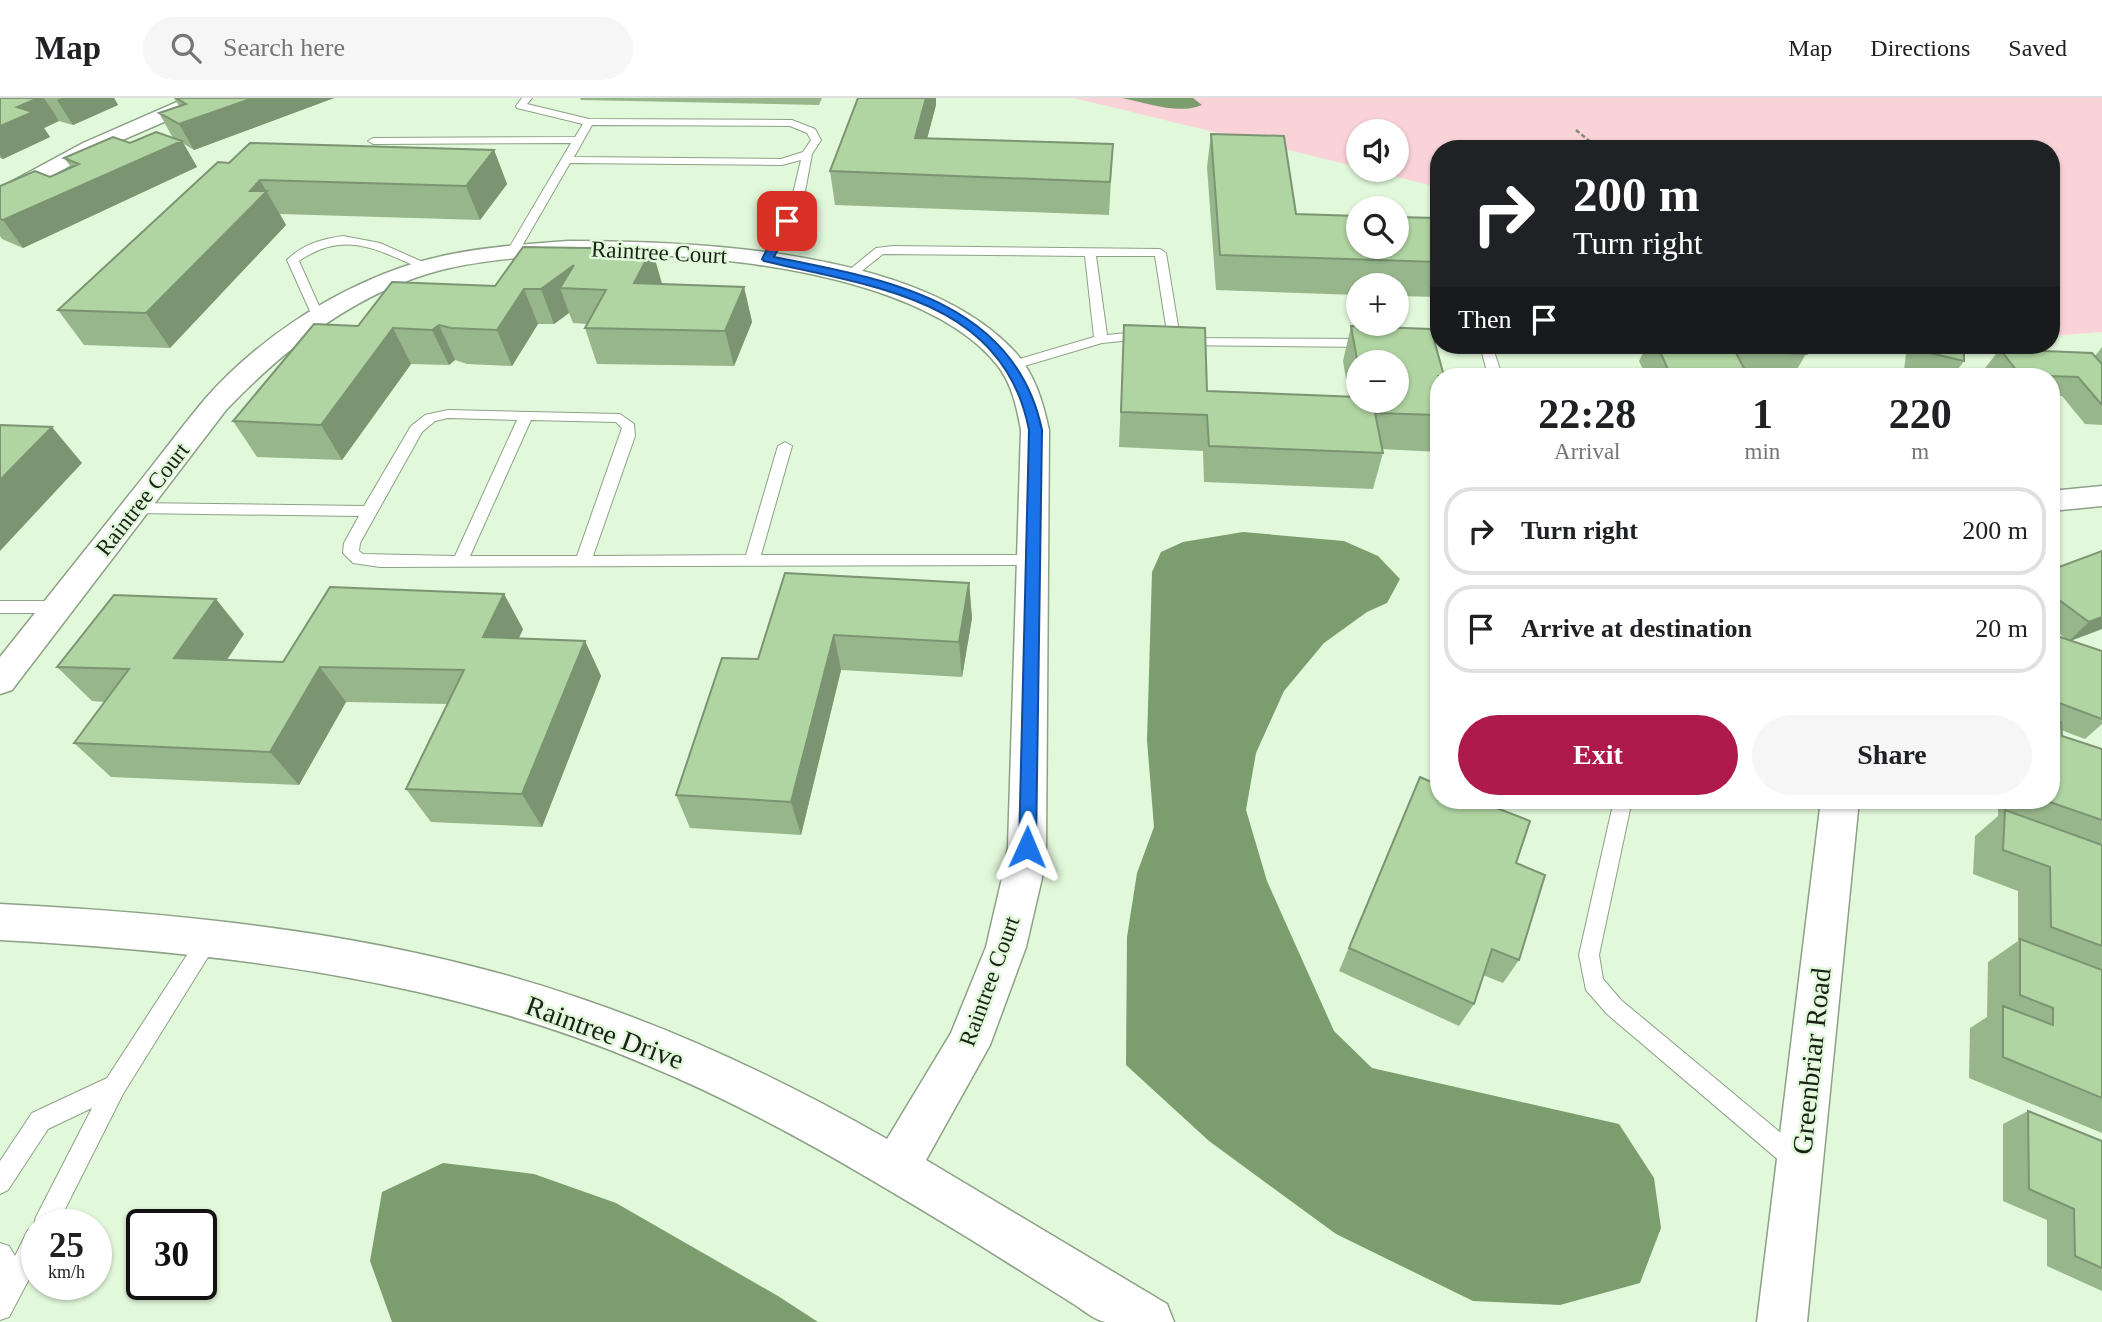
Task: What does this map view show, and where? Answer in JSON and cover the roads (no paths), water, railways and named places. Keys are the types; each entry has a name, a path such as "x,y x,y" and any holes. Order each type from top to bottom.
{"street":[{"path":"0,197 90,147 202,98"},
{"name":"Raintree Court","path":"0,681 216,404 245,372 318,317 384,282 428,267 543,249 649,247 700,250 767,259 849,275 925,300 956,316 983,335 1011,366 1029,400 1035,430 1027,847 1023,878 1006,947 968,1045 896,1168"},
{"path":"2060,500 2102,496"},
{"name":"Greenbriar Road","path":"1782,1322 1839,809"},
{"name":"Raintree Drive","path":"0,922 68,925 209,938 387,967 561,1012 654,1046 761,1094 896,1168 1149,1322"}],"lane":[{"path":"527,98 522,106 589,122 792,123 811,131 816,141 807,154 797,202 767,259"},
{"path":"512,253 589,122"},
{"path":"373,141 580,140"},
{"path":"567,160 782,162 807,154"},
{"path":"318,317 293,260 305,250 338,238 356,239 428,267"},
{"path":"849,275 880,251 892,250 1160,253 1174,342 1385,343"},
{"path":"1090,252 1101,339"},
{"path":"1011,366 1101,339 1173,332"},
{"path":"583,561 628,436 629,427 620,418 448,414 421,423 369,510 352,543 351,553 359,559 380,562 1032,559"},
{"path":"460,562 526,415"},
{"path":"752,561 785,446"},
{"path":"134,508 369,510"},
{"path":"0,607 57,607"},
{"path":"1621,809 1589,955 1593,983 1614,1007 1800,1164"},
{"path":"52,1209 116,1086 209,938"},
{"path":"0,1182 40,1121 116,1086"},
{"path":"0,1255 16,1280"},
{"path":"0,1308 21,1270"}]}
